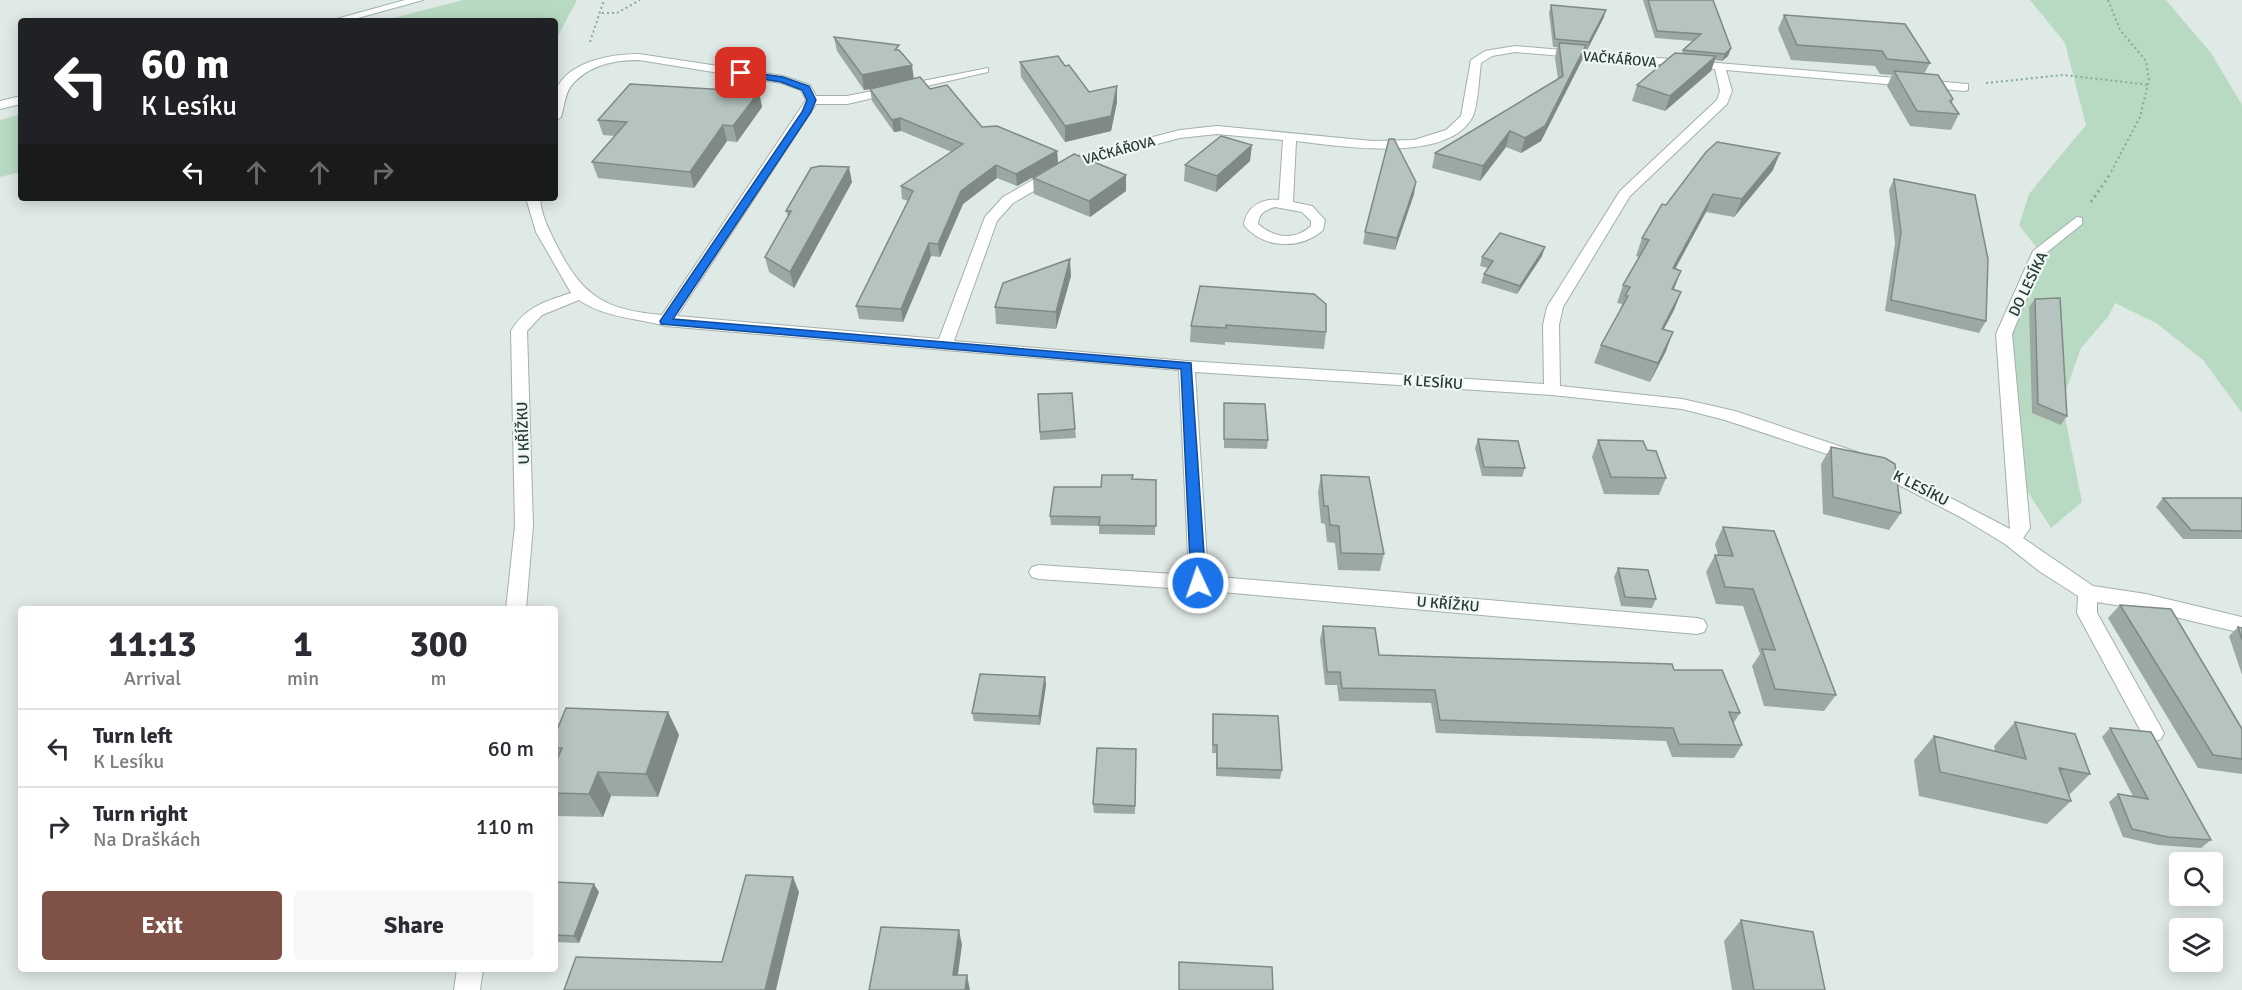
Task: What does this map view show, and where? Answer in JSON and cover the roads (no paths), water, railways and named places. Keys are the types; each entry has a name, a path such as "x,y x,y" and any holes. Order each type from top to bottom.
{"street":[{"path":"346,18 418,0"},
{"name":"VAČKÁŘOVA","path":"945,345 990,220 1008,200 1076,161 1180,134 1217,130 1372,145 1415,144 1450,133 1467,117 1475,62 1489,53 1515,49 1964,87"},
{"path":"558,106 564,85 590,65 616,57 650,58 783,80 806,88 812,100"},
{"path":"1552,390 1551,325 1555,307 1625,194 1723,101 1726,91 1720,68"},
{"path":"812,100 846,100 984,70"},
{"path":"666,321 812,100"},
{"path":"0,105 18,101"},
{"path":"1286,203 1290,138"},
{"path":"532,201 531,204 538,220 580,295"},
{"name":"DO LESÍKA","path":"2012,539 2021,528 2004,334 2040,251 2077,221"},
{"name":"K LESÍKU","path":"580,295 641,318 666,321 1187,366 1552,390 1682,404 1740,419 1861,459 1970,514 2012,539 2046,566 2088,593 2146,602 2242,625"},
{"name":"U KŘÍŽKU","path":"516,606 524,526 519,331 523,321 531,314 580,295"},
{"path":"1187,366 1198,583"},
{"name":"U KŘÍŽKU","path":"1039,572 1198,583 1697,626"},
{"path":"2088,593 2087,613 2153,733"},
{"path":"467,990 470,972"}]}
